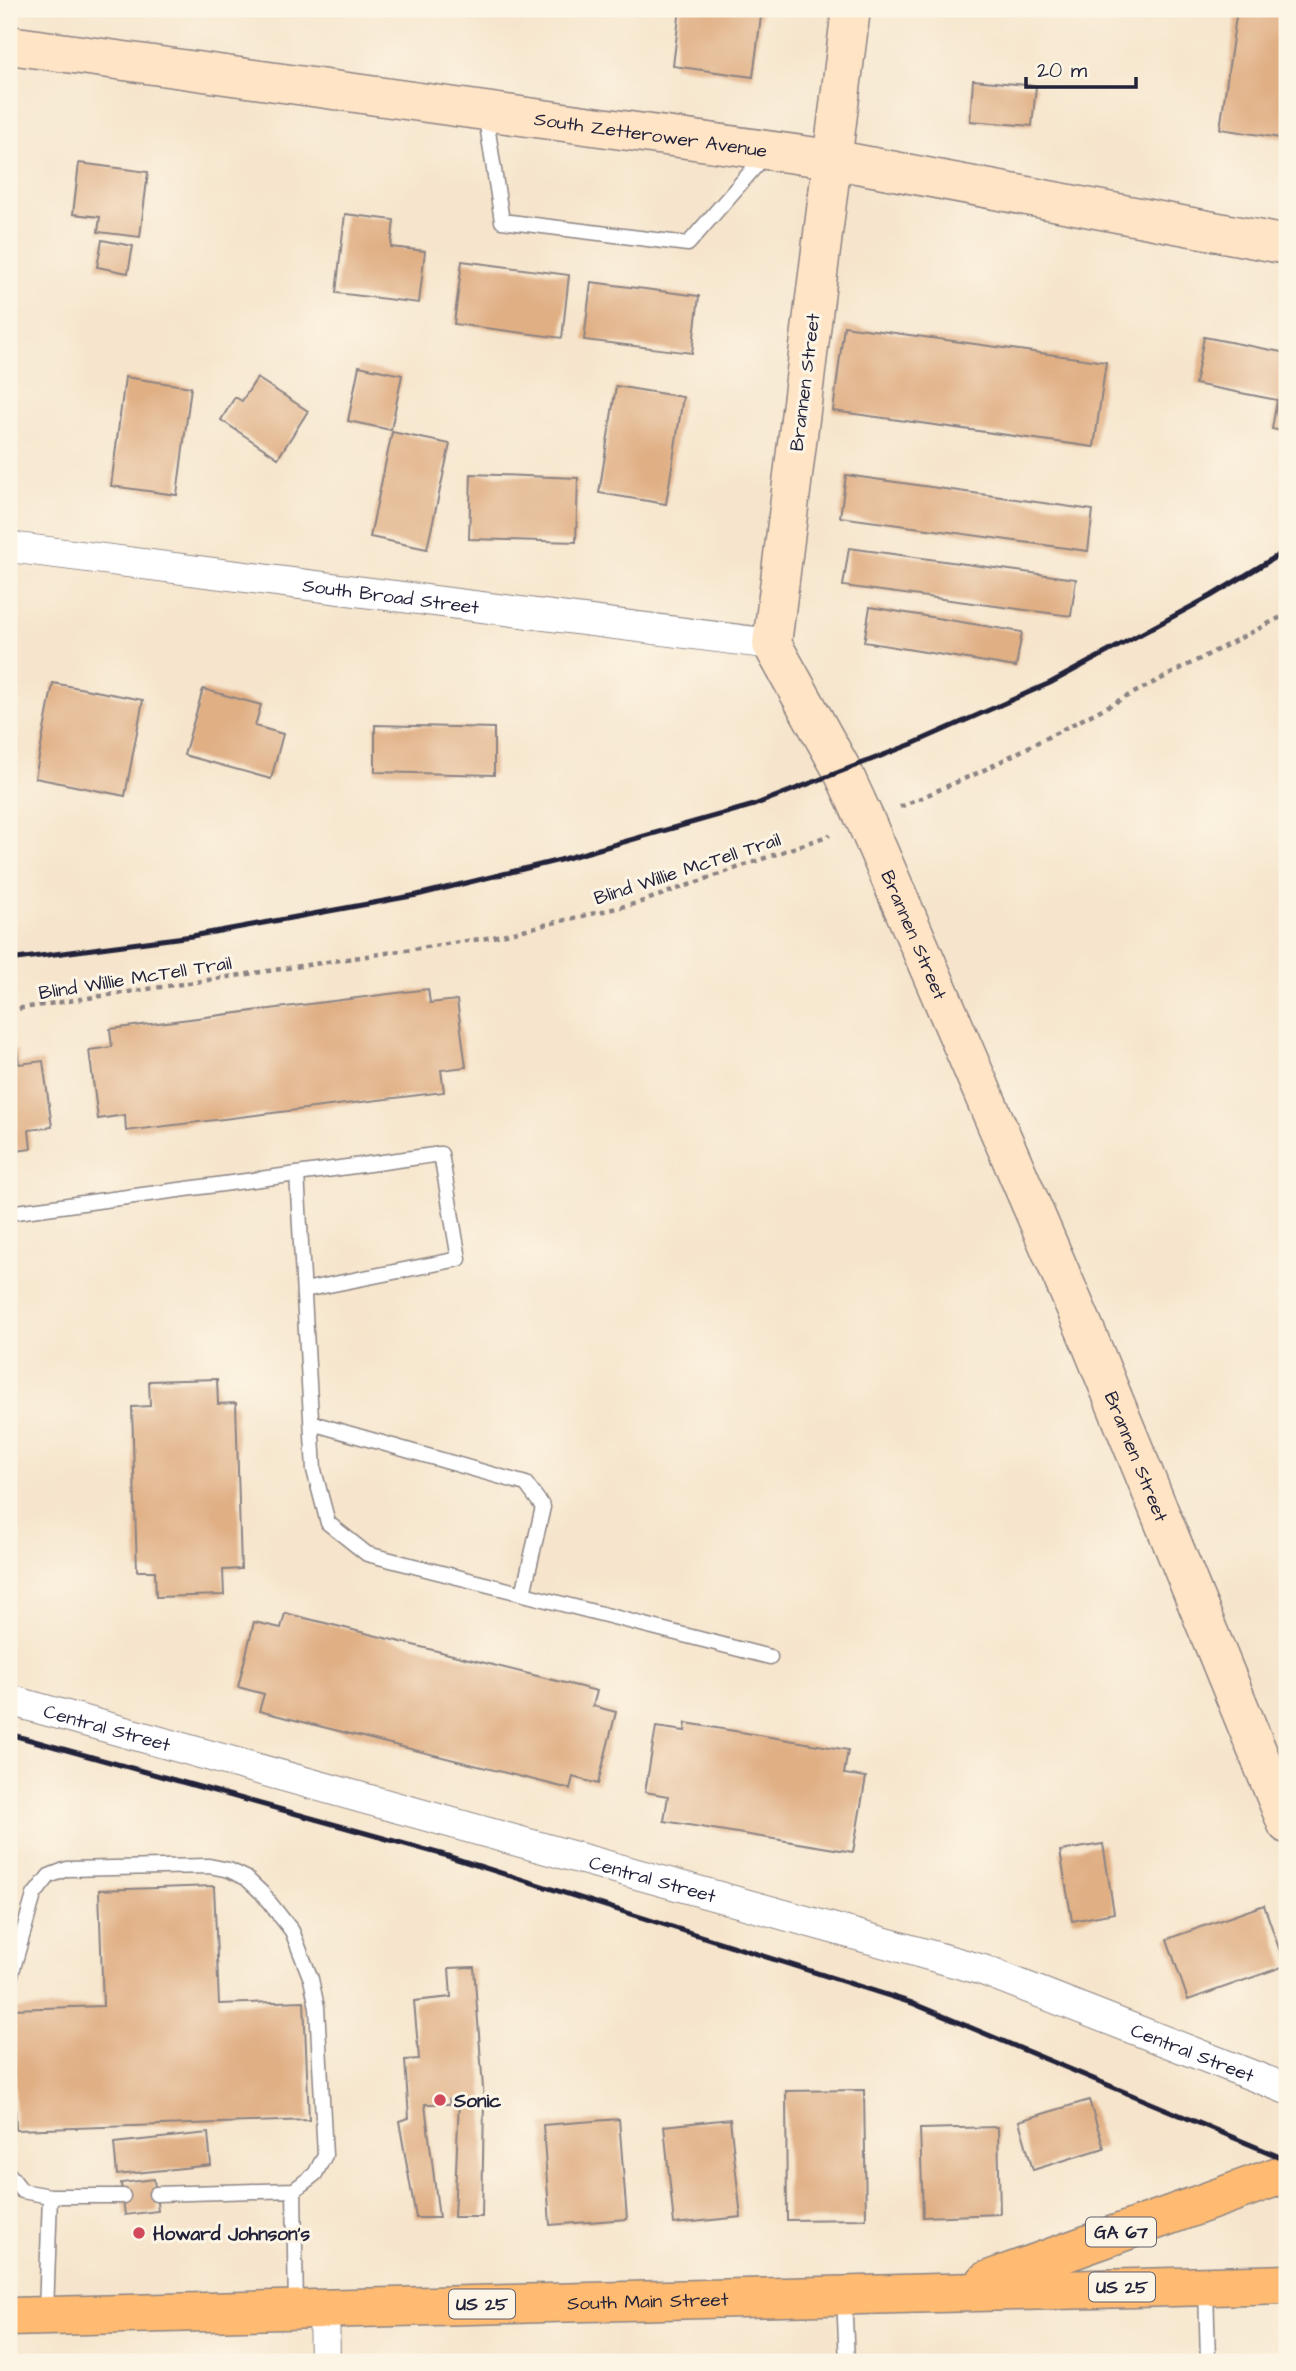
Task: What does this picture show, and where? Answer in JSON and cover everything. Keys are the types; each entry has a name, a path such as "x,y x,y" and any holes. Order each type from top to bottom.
{"main road":[{"name":"GA 67","path":"956,2292 1287,2173"},
{"name":"South Main Street","path":"27,2316 1287,2284"}],"street":[{"name":"Brannen Street","path":"851,9 772,644 842,770 866,822 1089,1339 1287,1824"},
{"name":"South Zetterower Avenue","path":"9,45 831,159 1287,245"},
{"name":"South Broad Street","path":"9,548 772,644"},
{"name":"Central Street","path":"9,1700 983,1970 1287,2089"},
{"path":"310,2309 325,2362"}],"lane":[{"path":"484,111 502,220 688,244 769,150"},
{"path":"9,1213 442,1154 459,1259 304,1290"},
{"path":"297,1174 314,1470 328,1522 367,1554 770,1657"},
{"path":"312,1423 526,1485 543,1507 523,1594"},
{"path":"9,1982 34,1895 49,1876 67,1869 209,1866 229,1870 246,1878 262,1893 292,1931 311,1979 317,2007 325,2155 316,2174 294,2190 156,2194"},
{"path":"9,2174 22,2190 50,2196 123,2196"},
{"path":"294,2190 310,2309"},
{"path":"27,2316 50,2196"},
{"path":"1206,2285 1208,2362"},
{"path":"844,2295 847,2362"}],"path":[{"name":"Blind Willie McTell Trail","path":"9,1010 493,937 638,903 866,822 982,771 1287,614"}],"building":[{"path":"680,9 762,9 753,77 673,66"},
{"path":"1237,9 1287,9 1282,78 1287,79 1287,139 1220,129"},
{"path":"973,80 1036,86 1032,126 970,121"},
{"path":"79,163 148,172 140,237 98,232 100,217 73,214"},
{"path":"345,214 394,220 391,247 425,251 419,303 336,293"},
{"path":"102,240 133,246 128,273 97,267"},
{"path":"462,261 569,275 562,338 454,324"},
{"path":"591,282 699,296 692,353 584,340"},
{"path":"844,326 1106,362 1094,447 833,411"},
{"path":"1204,337 1287,353 1287,432 1272,429 1277,400 1195,384"},
{"path":"359,366 402,375 391,430 348,421"},
{"path":"125,377 191,387 177,495 111,486"},
{"path":"257,378 308,411 278,458 221,420 235,397 242,401"},
{"path":"616,386 683,397 666,504 599,493"},
{"path":"392,432 450,444 427,549 370,537"},
{"path":"471,474 578,478 576,542 469,539"},
{"path":"846,475 1093,510 1088,551 840,517"},
{"path":"849,548 1076,579 1071,616 843,586"},
{"path":"870,607 1022,632 1016,667 864,642"},
{"path":"53,683 143,700 125,796 35,778"},
{"path":"203,689 261,705 255,726 283,734 271,779 184,755"},
{"path":"375,725 494,728 494,775 375,772"},
{"path":"428,989 430,1003 457,1000 466,1067 441,1070 444,1092 126,1131 125,1115 98,1119 89,1050 112,1047 110,1029"},
{"path":"17,1050 19,1064 43,1061 52,1127 29,1130 31,1149 9,1152 9,1051"},
{"path":"217,1379 218,1404 236,1403 241,1569 223,1570 224,1595 156,1597 155,1571 137,1571 132,1407 150,1406 149,1381"},
{"path":"285,1613 597,1691 593,1706 616,1712 598,1784 573,1777 570,1789 259,1711 264,1694 238,1687 254,1622 281,1628"},
{"path":"686,1723 848,1750 844,1774 866,1777 853,1852 664,1821 668,1796 645,1792 656,1727 685,1731"},
{"path":"1103,1844 1114,1913 1072,1921 1060,1851"},
{"path":"214,1886 219,2004 304,2001 309,2120 16,2130 12,2009 103,2006 99,1890"},
{"path":"1264,1905 1285,1966 1188,2000 1167,1939"},
{"path":"474,1967 484,2102 482,2217 454,2217 459,2100 449,2099 450,2104 425,2104 439,2218 416,2218 399,2121 409,2118 405,2060 419,2059 414,2001 451,1997 449,1968"},
{"path":"864,2090 866,2219 787,2220 786,2091"},
{"path":"1089,2100 1104,2148 1033,2170 1019,2121"},
{"path":"619,2119 627,2219 550,2225 543,2125"},
{"path":"730,2119 741,2217 674,2224 664,2126"},
{"path":"998,2127 1000,2214 923,2217 920,2129"},
{"path":"208,2133 211,2165 117,2175 114,2143"},
{"path":"154,2179 158,2211 125,2215 121,2183"}],"railway":[{"path":"9,960 192,936 417,895 560,860 754,805 912,744 1050,683 1211,596 1287,550"},
{"path":"9,1734 441,1854 912,2003 1287,2160"}],"place":[{"name":"Sonic","path":"440,2100"},
{"name":"Howard Johnson's","path":"139,2233"}]}
